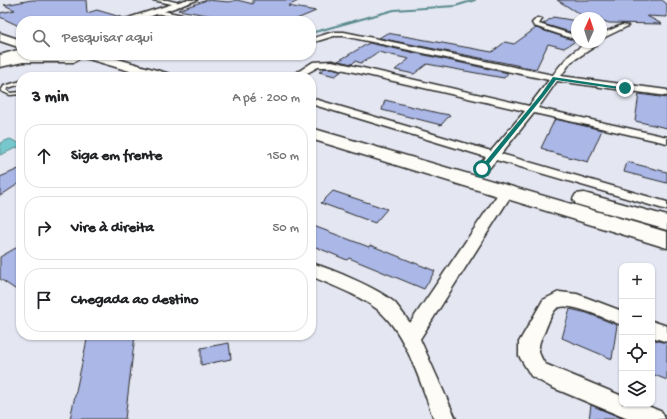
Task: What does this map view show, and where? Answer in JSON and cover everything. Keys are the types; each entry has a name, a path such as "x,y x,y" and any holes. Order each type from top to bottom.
{"main road":[{"path":"0,29 16,39"},
{"path":"0,37 16,40"},
{"path":"0,54 16,42"},
{"path":"0,62 16,59"},
{"path":"80,60 115,72"},
{"path":"107,60 148,72"},
{"path":"316,120 487,161 667,223"},
{"path":"316,134 667,240"}],"street":[{"path":"156,0 181,4"},
{"path":"145,16 193,0"},
{"path":"158,12 178,16"},
{"path":"539,19 535,23 536,25 571,36"},
{"path":"607,34 624,26"},
{"path":"316,39 333,34 344,34 554,78 667,93"},
{"path":"487,161 530,110 568,60 585,48"},
{"path":"0,58 16,53"},
{"path":"0,62 16,57"},
{"path":"302,72 316,64 332,64 667,140"},
{"path":"316,103 487,161 578,181 667,206"},
{"path":"410,338 507,191"},
{"path":"316,271 360,291 387,307 410,338 445,419"},
{"path":"619,317 577,301 559,299 549,305 529,342 529,356 538,370 558,380 654,419"},
{"path":"655,330 667,334"}],"lane":[{"path":"16,84 6,87 3,91 10,94 16,93"},
{"path":"1,97 16,94"}],"water":[{"path":"10,139 16,142 16,148 0,155 0,143"}],"building":[{"path":"32,0 86,0 87,13 97,10 117,16 16,16 16,25 0,17 0,13 15,10 4,5"},
{"path":"207,0 229,2 237,0 253,4 253,0 300,0 288,6 316,11 304,16 213,16 178,10"},
{"path":"557,0 662,0 667,4 667,17 647,16 662,24 609,23 607,22 607,12 576,12"},
{"path":"553,17 571,20 571,32 543,24"},
{"path":"536,28 571,39 571,44 564,48 548,44 536,69 379,38 387,33 492,52 505,42 514,44"},
{"path":"369,43 508,73 504,78 427,64 414,74 395,70 409,59 378,52 361,63 355,61 352,64 338,61"},
{"path":"325,68 332,68 342,71 335,76 319,72"},
{"path":"639,94 667,98 667,128 635,121"},
{"path":"385,100 450,115 441,125 382,110"},
{"path":"555,119 602,130 588,162 546,151 547,150 541,148"},
{"path":"627,162 667,172 667,183 624,172"},
{"path":"16,170 16,185 0,196 0,177"},
{"path":"333,191 387,209 375,223 321,203"},
{"path":"316,227 369,247 370,245 435,271 424,289 349,258 347,260 316,247"},
{"path":"16,248 16,290 0,279 0,257"},
{"path":"570,309 587,313 617,325 612,359 562,338"},
{"path":"87,340 134,340 125,419 70,419"},
{"path":"655,340 667,343 667,380 655,375"},
{"path":"229,343 231,359 201,365 201,348"},
{"path":"591,405 624,419 589,419"}],"waterway":[{"path":"316,32 394,10 455,6 475,0"}],"route":[{"path":"482,169 543,95 554,78 625,88"}]}
